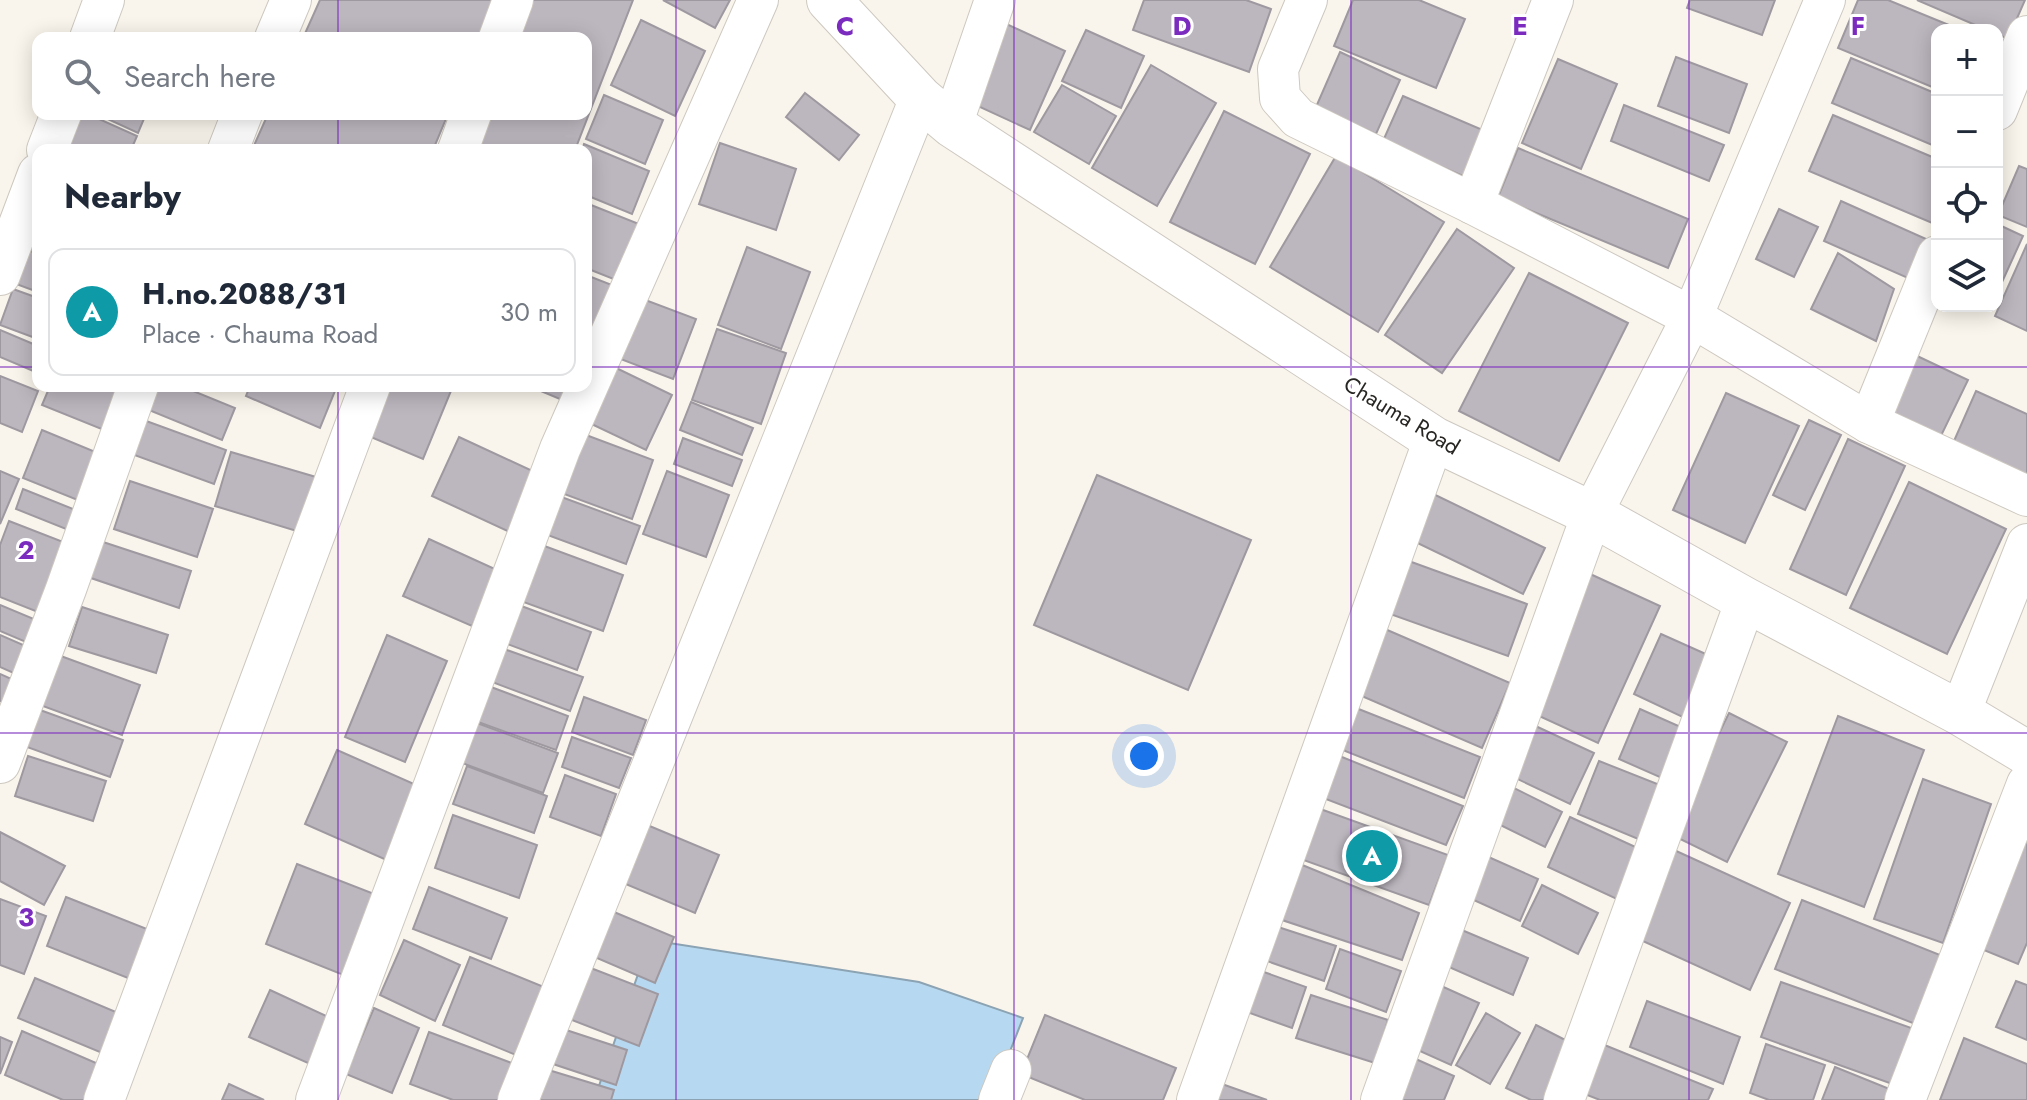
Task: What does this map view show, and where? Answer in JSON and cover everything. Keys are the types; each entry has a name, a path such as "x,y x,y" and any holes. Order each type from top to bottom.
{"street":[{"path":"92,32 104,0"},
{"path":"278,32 291,0"},
{"path":"501,32 513,0"},
{"path":"592,376 758,0"},
{"name":"Chauma Road","path":"829,0 936,111 1434,439 1592,514 1960,713 2027,753"},
{"path":"518,1100 936,111 995,0"},
{"path":"1307,0 1278,69 1280,98 1298,118 1692,317 1869,423 2027,496"},
{"path":"1473,204 1553,0"},
{"path":"1381,1100 1592,514 1692,317 1825,0"},
{"path":"2003,96 2027,36"},
{"path":"49,144 59,120"},
{"path":"230,144 240,120"},
{"path":"460,144 469,120"},
{"path":"0,275 32,190"},
{"path":"1869,423 1931,271"},
{"path":"0,763 136,392"},
{"path":"104,1100 368,392"},
{"path":"316,1100 560,449 585,392"},
{"path":"1197,1100 1434,439"},
{"path":"1960,713 2027,544"},
{"path":"1564,1100 1746,600"},
{"path":"1905,1100 2027,784"}],"water":[{"path":"650,940 919,982 1023,1018 991,1100 594,1100"}],"building":[{"path":"320,0 494,0 481,32 306,32"},
{"path":"530,0 633,0 592,106 592,32 517,32"},
{"path":"663,0 730,0 715,28"},
{"path":"1144,0 1246,0 1271,9 1249,72 1133,30"},
{"path":"1353,0 1419,0 1465,19 1436,88 1334,46"},
{"path":"1690,0 1775,0 1762,35 1687,8"},
{"path":"1858,0 1888,0 1946,24 1931,24 1931,87 1838,48"},
{"path":"1917,0 2025,0 2008,39 2003,37 2003,24 1973,24"},
{"path":"641,20 705,51 675,116 611,85"},
{"path":"1002,22 1065,51 1030,130 967,101"},
{"path":"1086,30 1144,56 1121,108 1062,81"},
{"path":"1340,52 1400,80 1376,134 1316,107"},
{"path":"1676,57 1747,84 1729,133 1658,106"},
{"path":"1851,58 1931,91 1931,144 1832,103"},
{"path":"1558,59 1617,84 1581,169 1522,143"},
{"path":"1151,65 1216,103 1157,206 1092,168"},
{"path":"1062,85 1116,116 1089,164 1034,132"},
{"path":"805,93 859,135 839,160 786,117"},
{"path":"604,95 663,120 645,164 586,139"},
{"path":"1403,96 1492,134 1472,180 1383,141"},
{"path":"1624,105 1724,145 1709,181 1611,141"},
{"path":"1224,111 1310,154 1255,264 1170,222"},
{"path":"1833,115 1931,156 1931,222 1809,171"},
{"path":"65,120 101,120 137,136 134,144 67,144"},
{"path":"110,120 143,120 138,133"},
{"path":"265,120 446,120 436,144 255,144"},
{"path":"483,120 587,120 577,144 474,144"},
{"path":"720,143 796,169 776,230 699,204"},
{"path":"592,147 649,171 632,214 592,197"},
{"path":"1518,148 1688,219 1668,268 1498,197"},
{"path":"1336,156 1444,222 1378,332 1270,267"},
{"path":"2019,166 2027,169 2027,227 2003,217 2003,203"},
{"path":"1841,201 1931,241 1931,252 1917,282 1824,241"},
{"path":"592,205 644,226 621,282 592,270"},
{"path":"1779,209 1818,227 1794,277 1756,259"},
{"path":"2003,227 2023,236 2003,280"},
{"path":"1457,229 1514,268 1442,373 1385,335"},
{"path":"2027,244 2027,331 1995,316 1997,312 2003,312 2003,298"},
{"path":"21,247 32,252 32,290 8,281"},
{"path":"747,247 810,272 781,349 718,325"},
{"path":"1838,253 1894,289 1876,341 1811,309"},
{"path":"1529,273 1628,323 1559,461 1459,411"},
{"path":"592,277 617,287 598,334 592,332"},
{"path":"13,289 32,296 32,337 0,325"},
{"path":"632,295 696,319 673,379 610,355"},
{"path":"717,329 786,353 761,424 692,400"},
{"path":"0,330 32,343 32,370 0,357"},
{"path":"1915,355 1968,380 1938,442 1886,416"},
{"path":"610,365 672,395 646,450 583,420"},
{"path":"0,376 38,392 22,432 0,423"},
{"path":"1976,391 2027,414 2027,485 1950,450"},
{"path":"47,392 119,392 104,430 42,405"},
{"path":"151,392 196,392 235,408 222,440 144,408"},
{"path":"248,392 335,392 320,428 246,396"},
{"path":"384,392 451,392 423,459 366,435"},
{"path":"543,392 571,392 567,402"},
{"path":"1726,393 1799,426 1745,543 1673,510"},
{"path":"691,402 753,428 742,455 680,430"},
{"path":"138,418 226,450 214,484 126,452"},
{"path":"1809,420 1841,435 1805,510 1773,495"},
{"path":"42,430 110,458 90,505 23,478"},
{"path":"578,432 653,460 632,519 556,491"},
{"path":"459,437 539,474 512,533 432,496"},
{"path":"683,438 742,460 732,486 674,464"},
{"path":"1848,439 1905,466 1846,595 1790,569"},
{"path":"231,452 316,477 300,532 215,506"},
{"path":"0,471 19,479 0,524"},
{"path":"667,471 729,495 706,557 643,534"},
{"path":"1097,475 1251,540 1188,690 1034,625"},
{"path":"130,481 213,509 197,557 114,529"},
{"path":"1909,482 2006,529 1947,654 1850,608"},
{"path":"23,489 78,511 71,531 16,509"},
{"path":"1425,490 1545,548 1523,594 1403,536"},
{"path":"556,495 640,526 626,564 542,533"},
{"path":"9,521 71,545 43,614 0,597 0,545"},
{"path":"429,539 497,570 472,626 403,596"},
{"path":"100,541 191,571 179,608 88,577"},
{"path":"539,544 623,575 603,631 518,600"},
{"path":"1395,556 1527,604 1508,656 1376,609"},
{"path":"1588,573 1660,606 1598,743 1526,710"},
{"path":"516,604 591,632 577,670 502,642"},
{"path":"0,605 41,622 33,645 0,631"},
{"path":"82,607 168,635 156,673 69,646"},
{"path":"1378,626 1510,683 1482,748 1350,691"},
{"path":"1661,634 1717,659 1689,720 1634,694"},
{"path":"0,635 30,648 18,675 0,667"},
{"path":"387,635 447,661 405,762 345,737"},
{"path":"504,649 583,677 570,711 492,682"},
{"path":"58,655 140,685 122,735 40,705"},
{"path":"0,674 18,682 8,704 0,701"},
{"path":"491,687 568,716 556,750 478,722"},
{"path":"584,697 646,720 633,755 572,732"},
{"path":"1351,706 1480,757 1464,798 1335,747"},
{"path":"1640,709 1692,732 1671,782 1619,759"},
{"path":"40,710 123,740 110,777 27,747"},
{"path":"1729,713 1787,742 1727,862 1670,834"},
{"path":"1838,716 1924,750 1864,907 1778,874"},
{"path":"477,723 558,753 543,793 462,763"},
{"path":"1529,723 1594,753 1570,804 1505,773"},
{"path":"572,737 631,758 619,788 562,767"},
{"path":"337,750 423,788 391,862 305,824"},
{"path":"1337,755 1463,806 1446,845 1318,796"},
{"path":"28,756 106,781 93,821 15,796"},
{"path":"1599,761 1665,787 1643,841 1578,814"},
{"path":"467,766 547,796 534,833 453,804"},
{"path":"565,775 616,794 601,836 550,817"},
{"path":"1923,779 1991,804 1943,943 1874,919"},
{"path":"1502,782 1562,812 1545,847 1484,817"},
{"path":"1312,806 1448,855 1429,905 1295,857"},
{"path":"453,815 537,845 519,898 435,868"},
{"path":"2027,815 2027,943 2018,964 1974,946"},
{"path":"1570,817 1642,850 1619,900 1548,867"},
{"path":"640,822 719,855 695,913 616,880"},
{"path":"0,832 65,866 44,905 0,881"},
{"path":"1674,850 1790,903 1750,990 1634,937"},
{"path":"1475,851 1538,879 1520,921 1456,892"},
{"path":"1295,862 1419,913 1402,960 1276,918"},
{"path":"297,864 382,897 351,978 266,944"},
{"path":"1542,885 1598,913 1578,954 1522,926"},
{"path":"429,887 507,918 491,959 413,929"},
{"path":"66,897 157,933 138,982 47,946"},
{"path":"0,899 46,916 24,974 0,965"},
{"path":"1802,900 1950,959 1923,1027 1775,969"},
{"path":"602,907 674,937 655,983 583,952"},
{"path":"1275,926 1336,946 1324,981 1264,960"},
{"path":"1457,928 1528,958 1513,995 1442,964"},
{"path":"404,940 460,965 435,1021 380,995"},
{"path":"1340,949 1401,971 1386,1012 1326,989"},
{"path":"470,957 544,987 516,1055 443,1025"},
{"path":"583,965 658,994 639,1046 564,1017"},
{"path":"1247,966 1306,987 1292,1028 1233,1007"},
{"path":"35,978 123,1015 107,1055 18,1018"},
{"path":"2016,981 2027,985 2027,1040 1996,1027"},
{"path":"1781,982 1917,1030 1898,1086 1761,1037"},
{"path":"1439,985 1479,1003 1451,1065 1411,1047"},
{"path":"270,990 337,1021 317,1067 249,1037"},
{"path":"1311,995 1388,1020 1375,1063 1296,1038"},
{"path":"1647,1001 1740,1037 1723,1084 1630,1047"},
{"path":"374,1008 419,1028 392,1093 346,1074"},
{"path":"1486,1013 1520,1033 1490,1084 1456,1065"},
{"path":"1045,1015 1176,1068 1163,1100 1085,1100 1021,1074"},
{"path":"1536,1025 1577,1046 1551,1100 1531,1100 1506,1088"},
{"path":"557,1027 627,1050 616,1085 547,1062"},
{"path":"22,1031 103,1066 89,1100 63,1100 5,1075"},
{"path":"429,1032 517,1065 504,1100 453,1100 410,1084"},
{"path":"0,1037 12,1042 0,1074"},
{"path":"1964,1038 2027,1064 2027,1100 1940,1100"},
{"path":"1602,1044 1713,1089 1708,1100 1600,1100 1582,1093"},
{"path":"1766,1044 1825,1065 1813,1100 1769,1100 1750,1093"},
{"path":"1409,1056 1454,1076 1444,1100 1389,1100"},
{"path":"1835,1067 1897,1092 1894,1100 1822,1100"},
{"path":"542,1068 614,1090 611,1100 533,1100"},
{"path":"1205,1078 1267,1100 1198,1100"},
{"path":"229,1084 264,1100 222,1100"}],"place":[{"name":"H.no.2088/31","path":"1372,856"}]}
